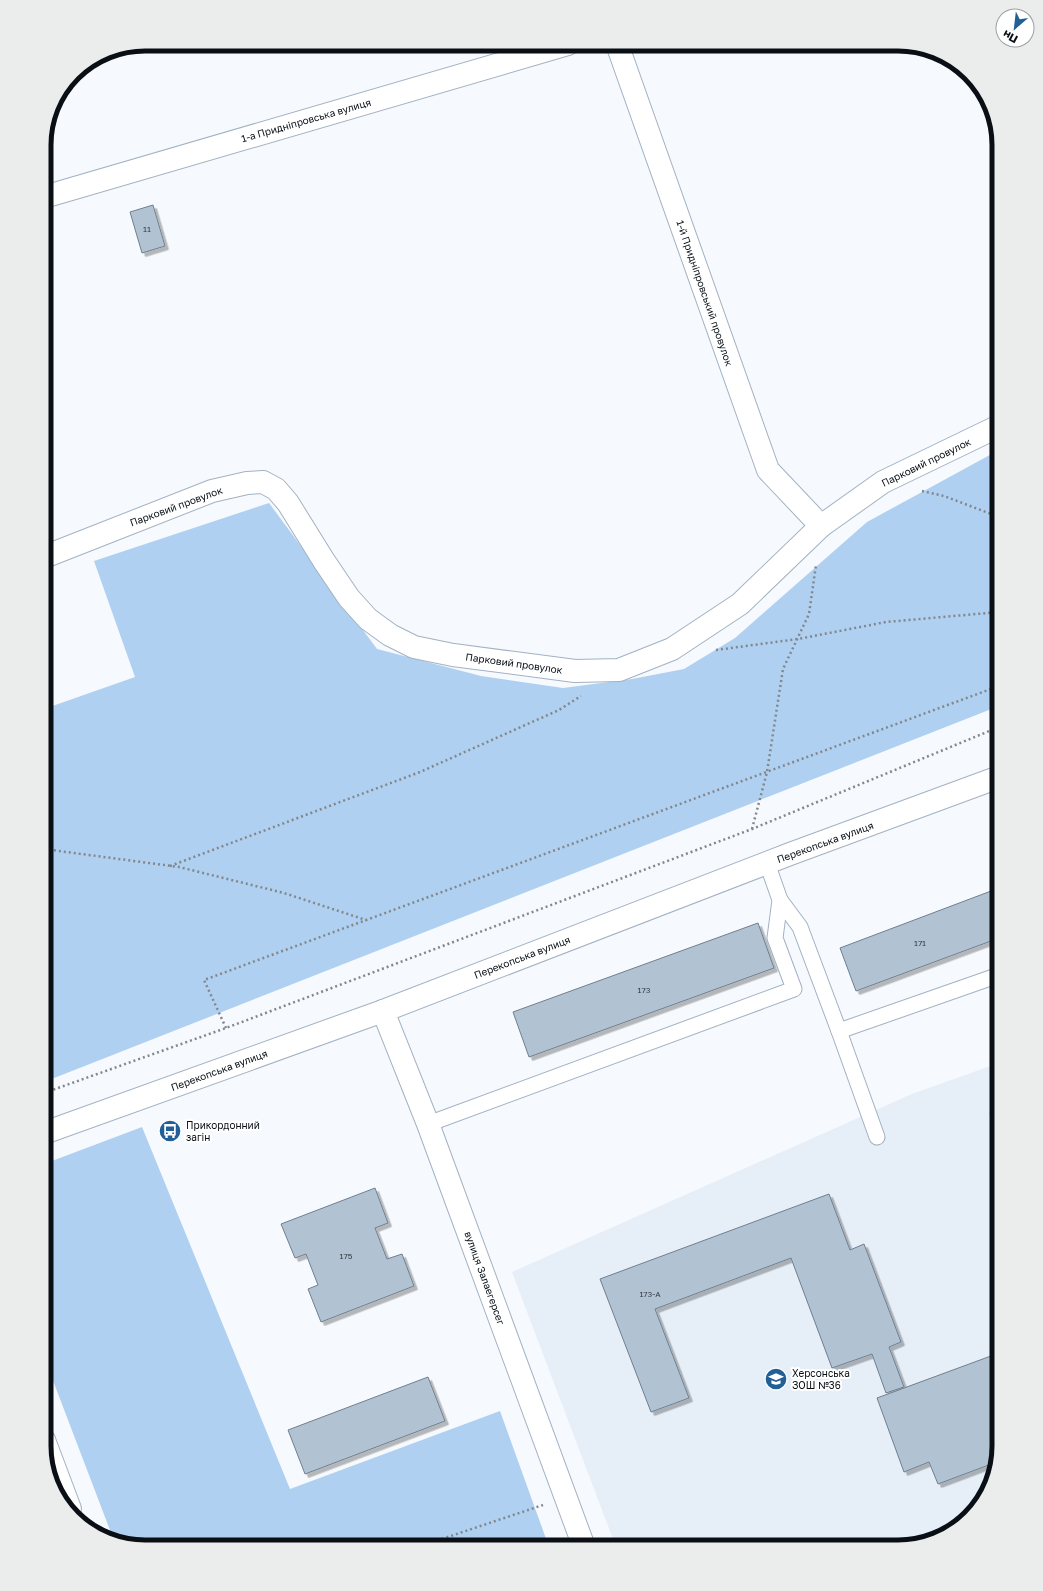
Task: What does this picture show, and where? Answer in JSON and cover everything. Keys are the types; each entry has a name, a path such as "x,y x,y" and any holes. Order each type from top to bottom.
{"street":[{"name":"1-а Придніпровська вулиця","path":"51,195 544,51"},
{"name":"1-й Придніпровський провулок","path":"619,51 768,470 821,526"},
{"name":"Парковий провулок","path":"51,554 212,491 247,483 263,482 276,489 288,503 324,562 349,598 368,619 390,636 414,647 453,655 575,671 619,670 672,649 740,604 821,526 884,482 992,429"},
{"name":"Перекопська вулиця","path":"51,1131 383,1011 767,863 992,780"},
{"name":"вулиця Залаегерсег","path":"383,1011 428,1124 581,1540"}],"lane":[{"path":"767,863 780,900 800,927 877,1137"},
{"path":"428,1124 794,990 775,938 780,900"},
{"path":"839,1031 992,977"}],"path":[{"path":"922,491 944,496 992,514"},
{"path":"752,829 767,772 783,669 810,614 816,562"},
{"path":"709,651 798,639 886,622 992,613"},
{"path":"226,1028 204,980 992,689"},
{"path":"170,866 420,772 559,710 583,694"},
{"path":"51,1090 226,1028 752,829 992,730"},
{"path":"51,850 170,866 284,893 366,921"},
{"path":"439,1540 565,1498"}],"shaded area":[{"path":"992,454 992,709 51,1079 51,707 135,677 94,561 269,503 377,649 481,676 563,688 632,679 684,669 735,638 867,522"},
{"name":"Херсонська ЗОШ №36","path":"992,1065 992,1446 989,1470 985,1482 973,1503 955,1521 945,1527 934,1533 910,1539 613,1540 512,1272 912,1094"},
{"path":"142,1127 290,1489 500,1411 546,1540 139,1540 111,1533 51,1375 51,1161"}],"building":[{"path":"153,205 165,246 142,253 130,212"},
{"path":"992,891 992,941 856,991 840,948"},
{"path":"758,923 774,968 529,1057 513,1012"},
{"path":"375,1188 388,1223 375,1228 387,1259 402,1254 414,1286 321,1322 308,1289 318,1285 306,1254 295,1258 281,1224"},
{"path":"829,1194 850,1250 864,1244 901,1342 889,1347 904,1387 886,1393 872,1354 832,1368 791,1258 655,1309 689,1398 651,1412 600,1279"},
{"path":"992,1356 992,1446 990,1465 938,1484 929,1462 904,1472 877,1398"},
{"path":"428,1377 445,1421 305,1474 288,1430"}],"place":[{"name":"Прикордонний загін","path":"170,1131"},
{"name":"Херсонська ЗОШ №36","path":"776,1379"}]}
